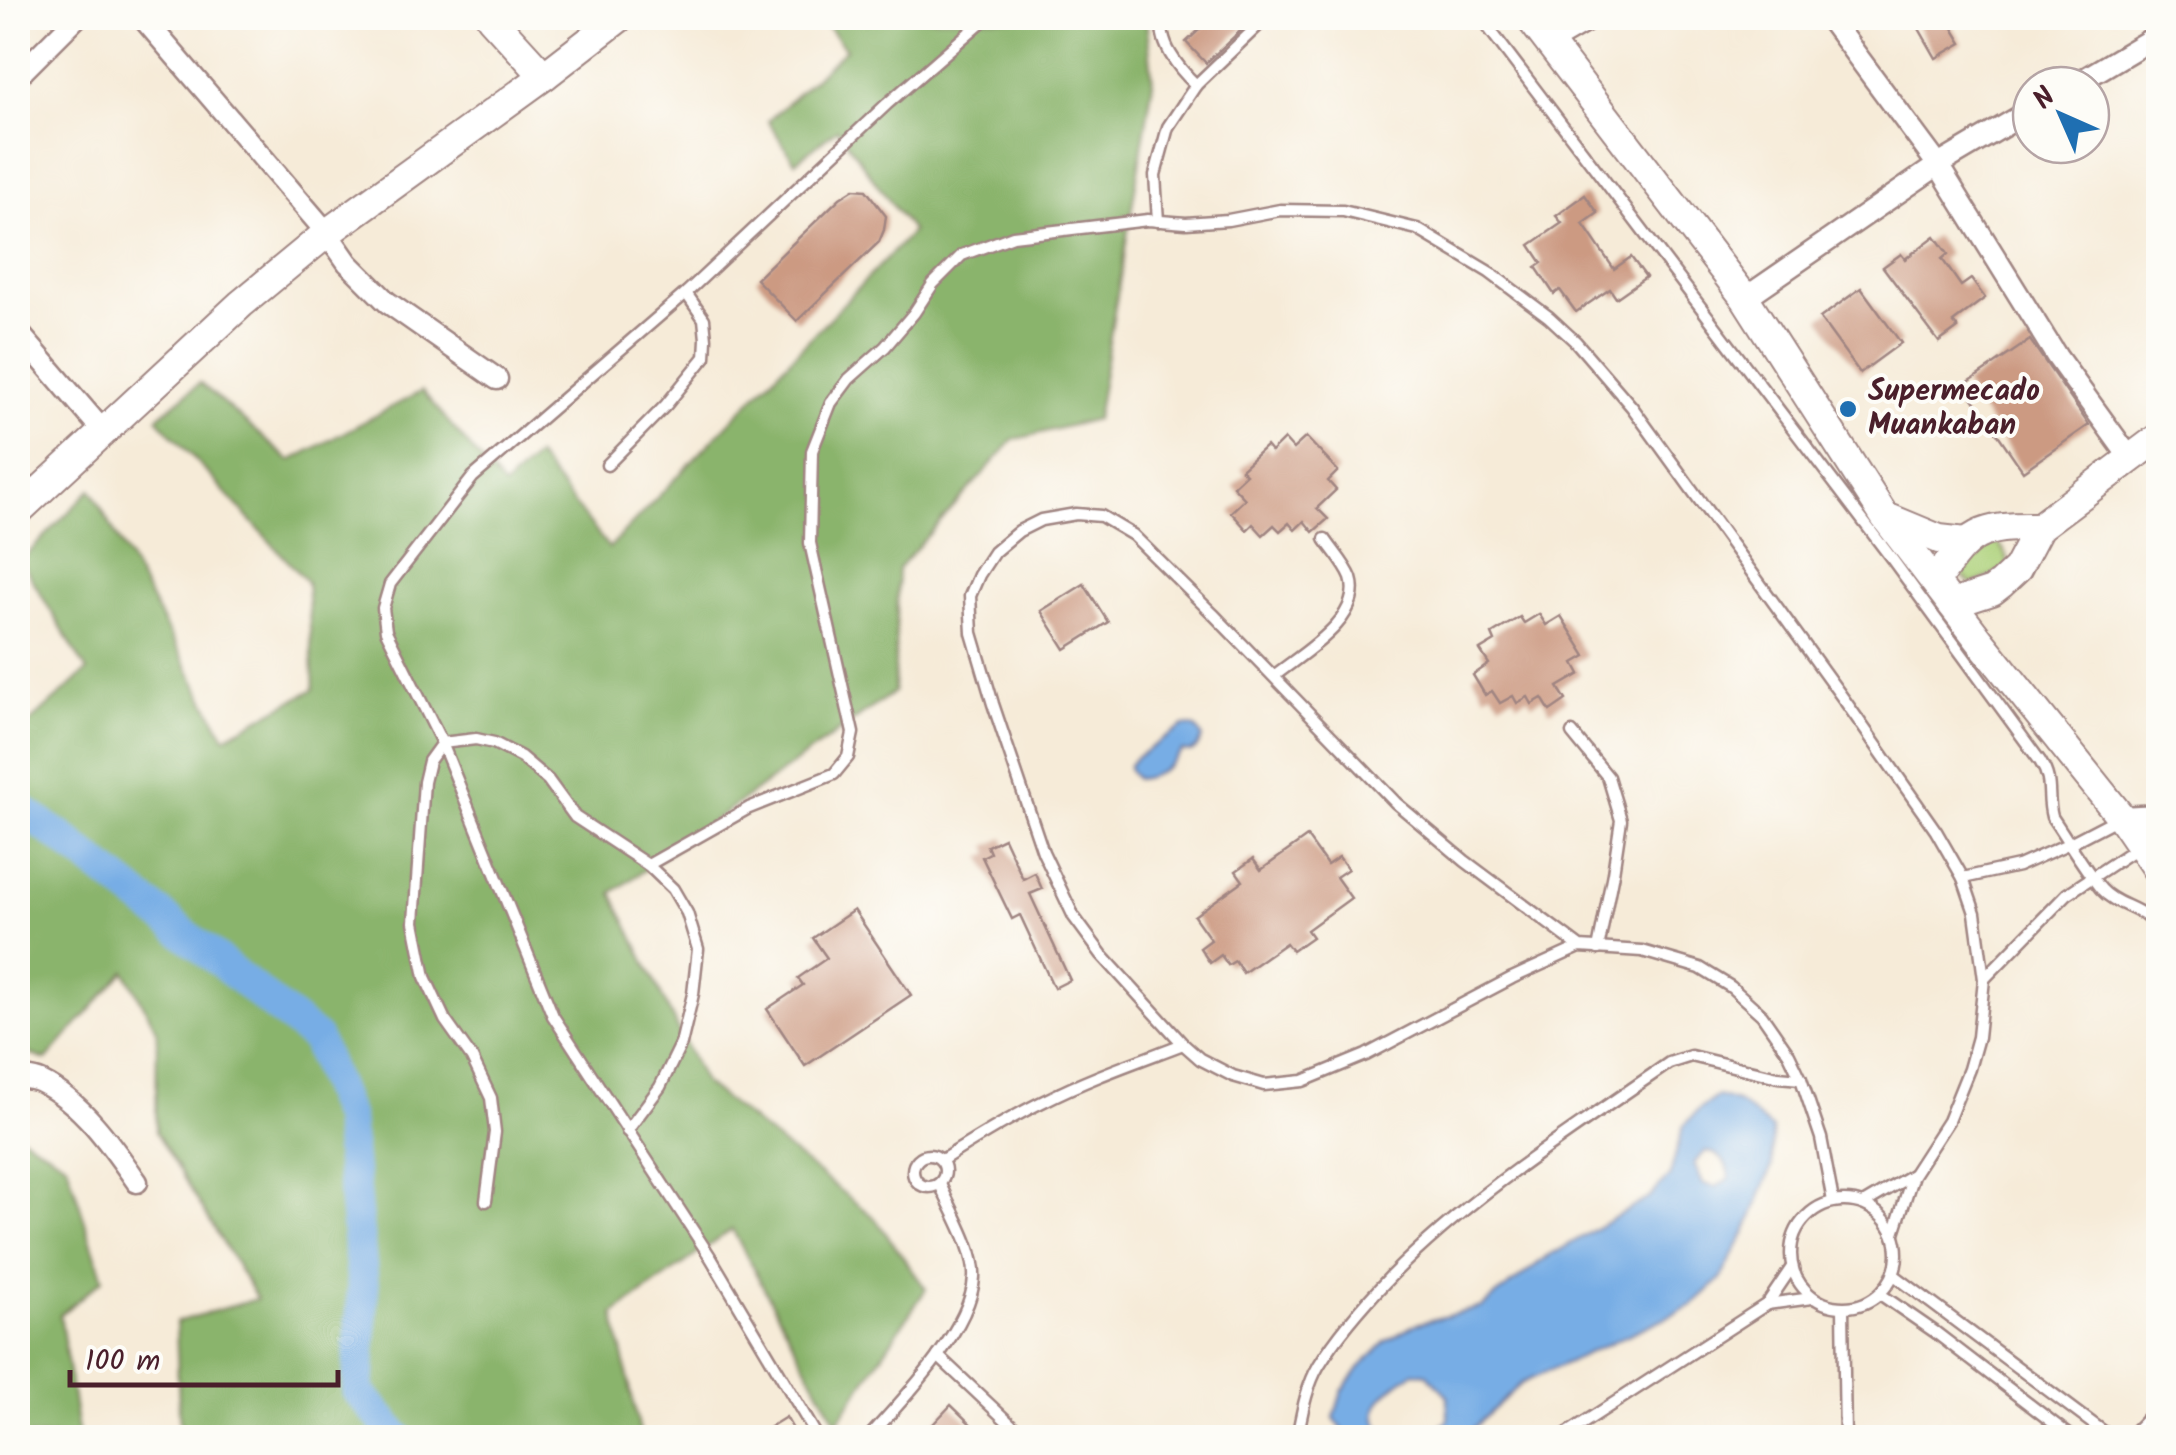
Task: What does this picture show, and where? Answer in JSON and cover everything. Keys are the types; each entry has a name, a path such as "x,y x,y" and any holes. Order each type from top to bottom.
{"street":[{"path":"18,76 76,18"},
{"path":"143,18 348,262 387,302 496,379"},
{"path":"491,18 544,76"},
{"path":"18,510 241,304 327,233 619,18"},
{"path":"1530,18 1744,298 1886,516 2158,871"},
{"path":"1549,42 1592,18"},
{"path":"1829,18 1938,165 2058,357 2130,458"},
{"path":"2108,65 2158,35"},
{"path":"1744,298 1938,165 2011,122"},
{"path":"18,332 102,430"},
{"path":"2000,665 1988,632 1986,607 1992,591 2016,569 2039,527 2158,438"},
{"path":"1886,516 1939,539 1966,542"},
{"path":"1944,592 1966,542 2006,526 2039,527"},
{"path":"1944,592 1992,591"},
{"path":"2120,817 2158,815"},
{"path":"2140,846 2158,815"},
{"path":"18,1077 40,1080 77,1107 137,1182"}],"lane":[{"path":"818,1438 711,1258 553,1016 442,743 386,631 384,608 390,584 472,477 686,293 886,104 986,18"},
{"path":"1164,18 1164,42 1196,85"},
{"path":"1158,221 1154,175 1168,127 1196,85 1266,18"},
{"path":"1481,18 2040,761 2049,778 2052,816 2102,890 2150,917 2158,928"},
{"path":"648,864 749,808 834,774 848,756 853,733 810,543 812,451 831,402 849,379 886,346 933,284 962,255 1013,236 1148,220 1228,220 1280,210 1343,211 1417,230 1489,272 1550,318 1632,407 1856,717 1964,878 1975,913 1984,978 1978,1037 1948,1121 1913,1175 1894,1233"},
{"path":"607,465 666,406 704,356 704,319 686,293"},
{"path":"1580,947 1366,1055 1303,1080 1264,1085 1233,1076 1200,1059 1102,956 1074,917 1043,852 972,633 970,596 979,575 994,552 1018,531 1041,520 1076,514 1100,516 1134,535 1396,802 1465,861 1580,947 1642,951 1700,968 1731,987 1762,1015 1801,1079 1820,1138 1834,1202"},
{"path":"1274,676 1341,622 1354,598 1351,577 1326,539"},
{"path":"1572,733 1608,777 1620,820 1598,949"},
{"path":"486,1201 495,1132 490,1098 472,1058 445,1020 425,977 414,922 424,782 430,761 442,743 476,739 494,743 521,758 548,780 574,818 648,864 673,888 687,913 698,949 693,994 681,1044 660,1088 627,1131"},
{"path":"1964,878 2018,866 2120,817"},
{"path":"1984,978 2067,894 2140,846"},
{"path":"942,1160 1046,1100 1183,1044"},
{"path":"1297,1438 1303,1406 1318,1367 1356,1312 1424,1243 1514,1171 1669,1063 1691,1056 1801,1079"},
{"path":"928,1154 942,1160 946,1175 940,1184 930,1188 920,1185 914,1177 919,1158 928,1154"},
{"path":"1863,1204 1913,1175"},
{"path":"868,1438 938,1356 961,1318 974,1278 972,1256 940,1184"},
{"path":"1849,1200 1863,1204 1876,1210 1894,1233 1898,1246 1894,1275 1880,1294 1856,1306 1827,1305 1812,1298 1792,1268 1790,1250 1794,1234 1817,1208 1849,1200"},
{"path":"1560,1438 1766,1304 1792,1268"},
{"path":"1894,1275 2112,1438"},
{"path":"1880,1294 1936,1332 2073,1438"},
{"path":"1766,1304 1812,1298"},
{"path":"1843,1308 1844,1438"},
{"path":"938,1356 1024,1438"},
{"path":"2128,1438 2158,1408"}],"green space":[{"path":"820,18 1146,18 1153,83 1096,419 1013,440 898,569 894,692 612,893 704,1083 875,1218 926,1289 837,1423 732,1229 614,1314 641,1437 180,1437 176,1322 257,1299 156,1132 157,1030 125,971 46,1060 18,1050 18,733 87,671 21,561 91,489 225,737 314,689 307,582 157,418 200,383 290,461 422,391 504,487 536,456 609,548 912,232 837,129 795,162 768,121 846,49"},
{"path":"1990,539 2004,550 2008,568 1972,585 1959,572 1956,559"},
{"path":"18,1134 67,1164 103,1279 60,1315 79,1437 18,1437"}],"water":[{"path":"1184,726 1195,728 1202,737 1197,748 1182,751 1168,766 1136,779 1129,770 1135,758"},
{"path":"1718,1096 1740,1103 1772,1129 1772,1166 1748,1228 1720,1280 1691,1306 1522,1383 1464,1437 1425,1437 1448,1420 1448,1396 1427,1374 1414,1372 1387,1392 1376,1409 1380,1427 1389,1437 1348,1437 1334,1418 1342,1391 1385,1342 1416,1324 1482,1307 1541,1261 1650,1197 1670,1175 1683,1127","holes":["1706,1151 1723,1160 1728,1173 1729,1178 1716,1187 1703,1184 1694,1163"]}],"building":[{"path":"1212,18 1254,18 1206,63 1186,42"},
{"path":"1913,18 1947,18 1962,43 1936,58"},
{"path":"854,189 866,190 886,216 879,242 797,321 756,279"},
{"path":"1585,195 1598,213 1583,224 1614,269 1631,257 1646,277 1616,298 1610,289 1576,312 1560,290 1554,294 1536,267 1542,263 1530,245 1562,223 1556,216"},
{"path":"1935,236 1948,254 1942,259 1961,286 1971,279 1985,298 1953,322 1958,328 1939,342 1883,267 1901,254 1905,259"},
{"path":"1861,288 1901,343 1860,373 1820,318"},
{"path":"2030,340 2089,425 2023,471 1964,385"},
{"path":"1306,437 1338,471 1328,481 1336,490 1317,508 1328,519 1313,532 1304,521 1295,530 1289,523 1280,531 1274,525 1263,535 1253,524 1247,530 1231,512 1245,499 1233,486 1246,474 1241,469 1266,446 1271,452 1284,439 1293,449"},
{"path":"1084,584 1108,622 1065,649 1041,611"},
{"path":"1539,614 1546,625 1561,616 1586,656 1574,663 1580,674 1558,687 1566,700 1550,711 1542,698 1532,704 1528,697 1517,703 1513,696 1500,703 1492,691 1485,695 1473,675 1489,664 1480,650 1495,641 1492,634 1520,617 1524,623"},
{"path":"1307,837 1327,865 1339,857 1348,869 1336,877 1351,898 1307,930 1312,937 1292,951 1286,943 1243,973 1235,961 1228,965 1221,955 1210,963 1200,948 1211,940 1194,916 1243,881 1236,871 1253,859 1261,870"},
{"path":"1004,838 1023,879 1035,873 1042,889 1030,894 1070,980 1054,988 1020,915 1012,919 982,857 990,853 987,846"},
{"path":"854,910 911,995 805,1066 767,1009 803,985 798,978 827,958 813,938"},
{"path":"951,1405 985,1438 920,1438"},
{"path":"786,1417 798,1438 752,1438"}],"waterway":[{"path":"18,808 61,837 316,1039 347,1118 363,1287 358,1391 398,1438"}],"place":[{"name":"Supermecado Muankaban","path":"1848,409"}]}
